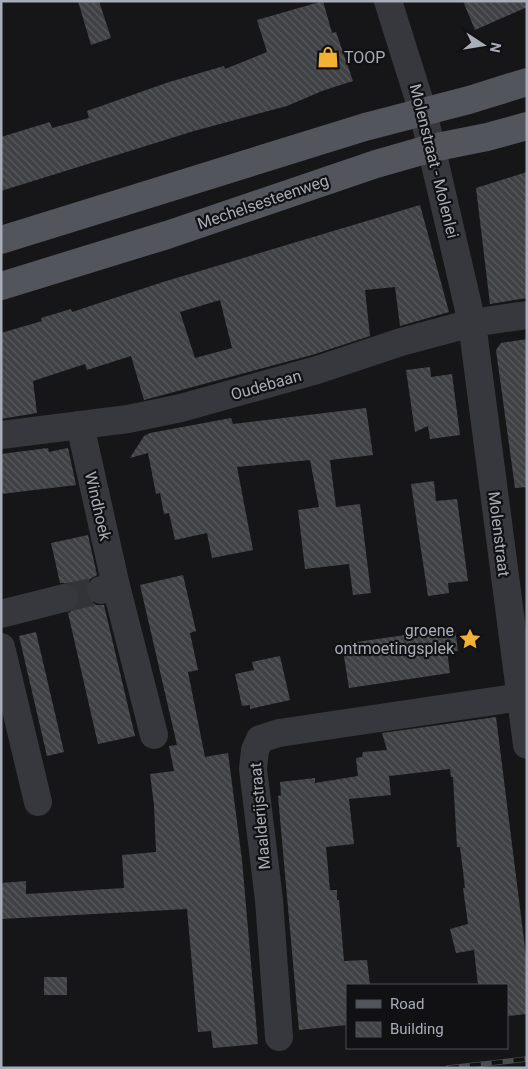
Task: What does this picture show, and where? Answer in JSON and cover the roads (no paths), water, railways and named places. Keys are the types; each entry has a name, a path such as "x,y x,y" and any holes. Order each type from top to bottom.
{"main road":[{"path":"1,240 527,82"},
{"name":"Mechelsesteenweg","path":"1,286 167,235 376,164 432,148 487,137 527,126"}],"street":[{"name":"Molenstraat - Molenlei","path":"388,1 423,112 472,323"},
{"name":"Oudebaan","path":"1,435 128,419 214,400 317,370 401,342 472,323 527,315"},
{"name":"Molenstraat","path":"472,323 527,745"},
{"name":"Windhoek","path":"80,425 109,588 154,735"},
{"path":"1,614 64,598"},
{"path":"1,647 38,802"},
{"name":"Maalderijstraat","path":"279,1037 269,900 253,769 255,750 260,740 279,733 520,697"}],"tunnel":[{"path":"64,598 101,590"}],"railway":[{"path":"448,1068 527,1059"}],"place":[{"name":"TOOP","path":"328,57"},
{"name":"groene ontmoetingsplek","path":"470,639"}]}
